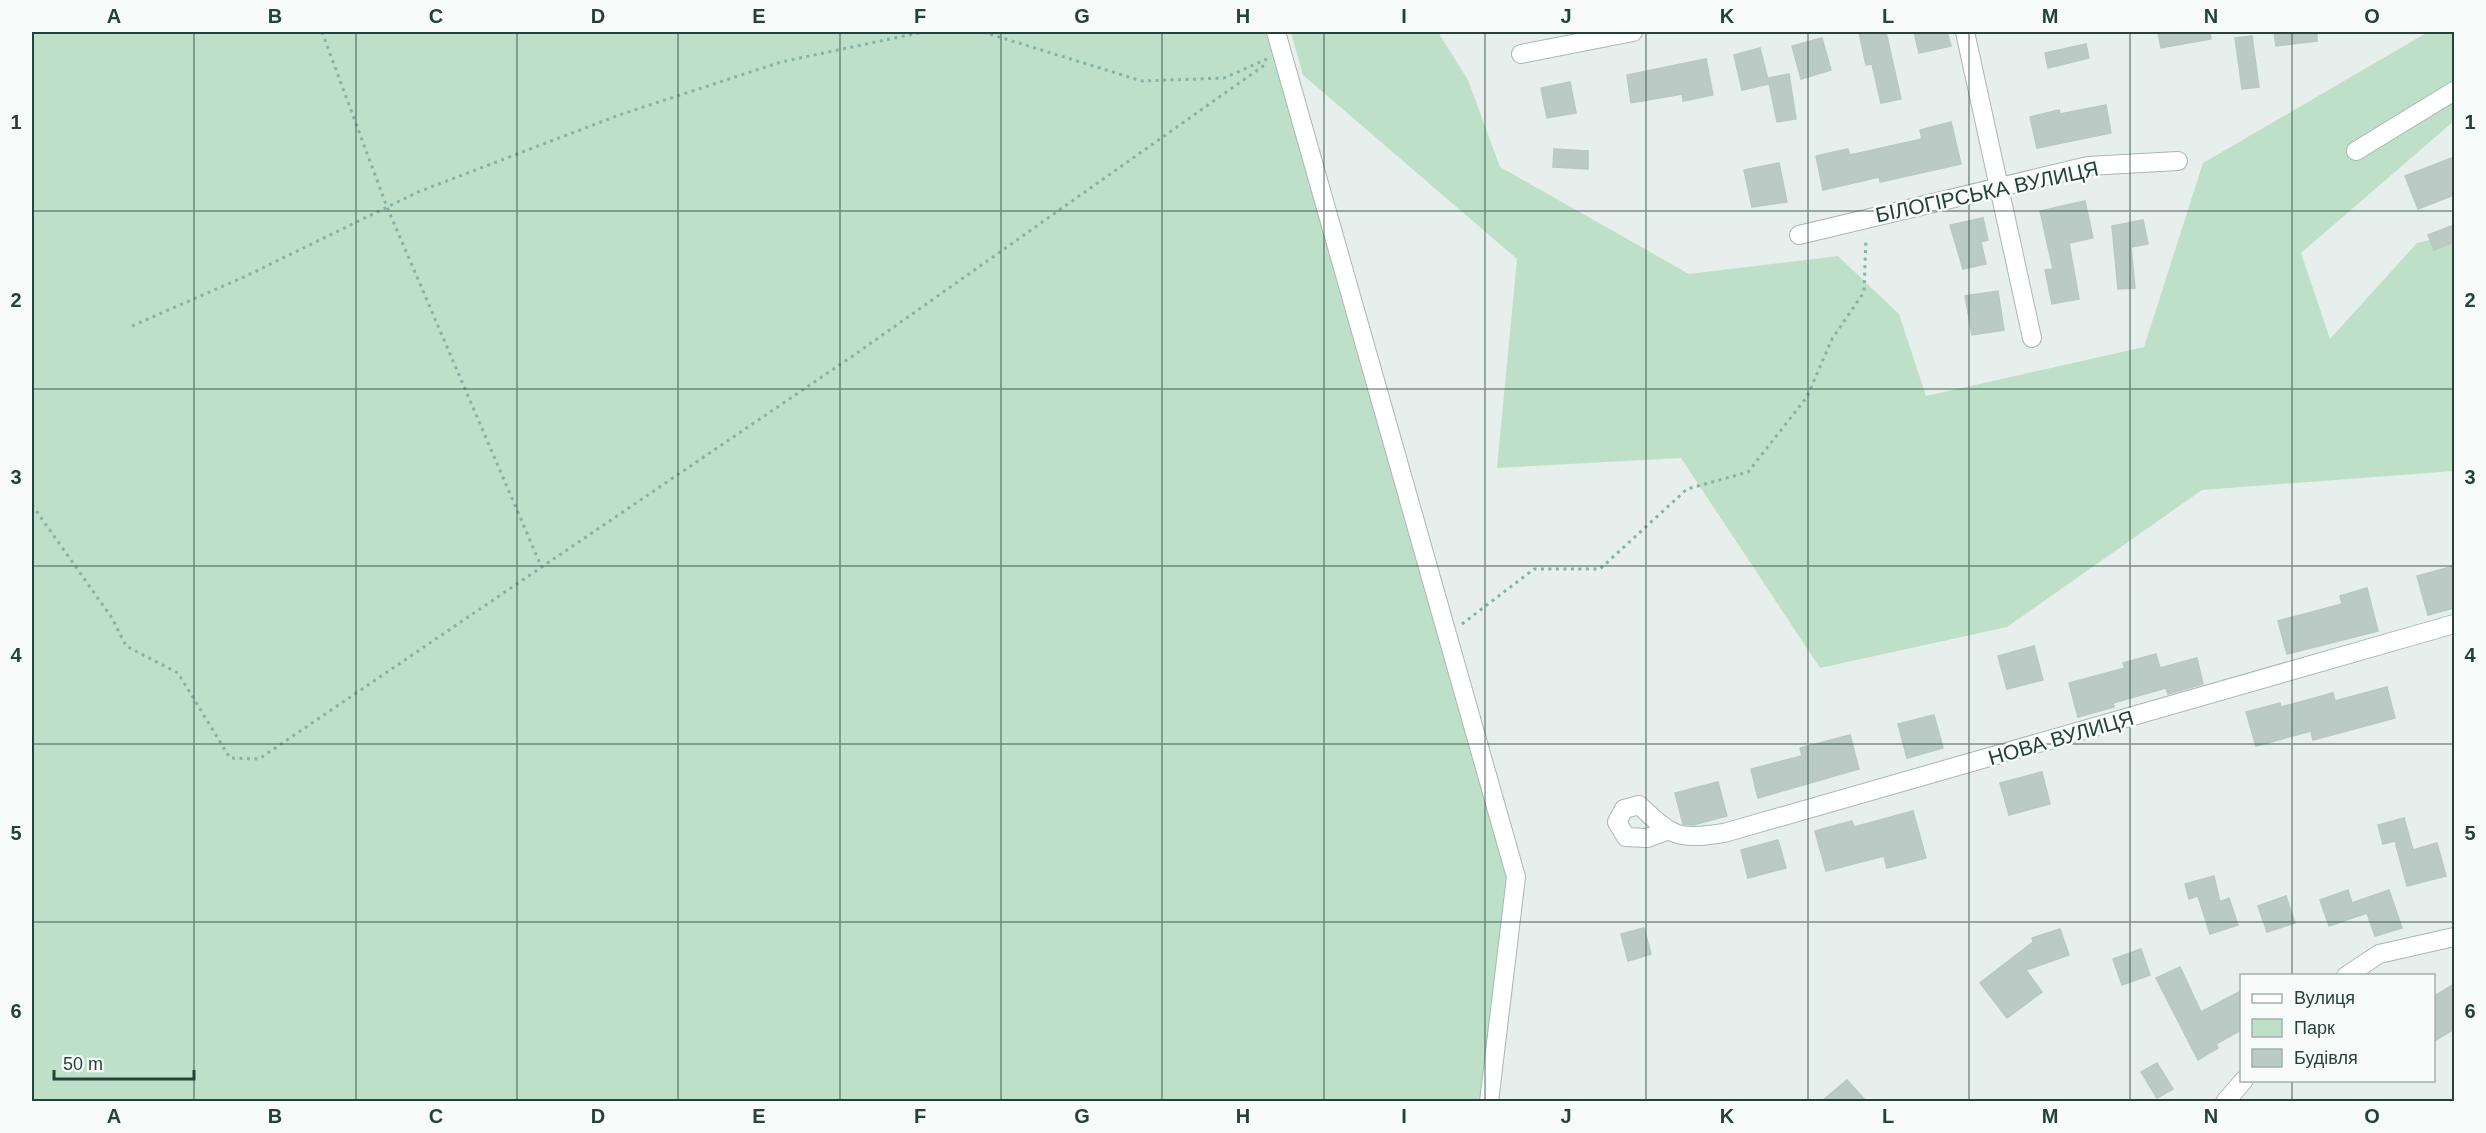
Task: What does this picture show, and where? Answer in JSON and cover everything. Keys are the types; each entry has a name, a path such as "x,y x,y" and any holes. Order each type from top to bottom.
{"street":[{"path":"1276,32 1516,877 1489,1101"},
{"path":"1521,54 1633,32"},
{"path":"1965,32 2032,338"},
{"path":"2356,151 2454,91"},
{"name":"БІЛОГІРСЬКА ВУЛИЦЯ","path":"1799,235 2088,166 2178,161"},
{"name":"НОВА ВУЛИЦЯ","path":"1666,831 1690,838 1724,833 2454,624"},
{"path":"2348,974 2379,954 2454,937"},
{"path":"2224,1101 2242,1082"}],"path":[{"path":"322,32 387,207 541,566"},
{"path":"132,326 246,276 418,192 619,115 759,69 923,32"},
{"path":"983,32 1142,81 1224,78 1282,52"},
{"path":"32,505 112,618 126,646 178,673 230,758 259,759 857,353 1282,52"},
{"path":"1445,628 1464,623 1534,569 1600,570 1687,489 1748,472 1807,397 1832,339 1864,292 1867,218"}],"green space":[{"path":"32,32 1268,32 1507,878 1481,1101 32,1101"},
{"path":"1291,32 1438,32 1468,80 1500,167 1689,274 1838,256 1899,314 1926,396 2144,347 2203,163 2428,32 2454,32 2454,121 2301,253 2330,339 2417,243 2454,234 2454,471 2202,490 2007,627 1820,668 1681,458 1497,468 1517,259 1303,75"}],"building":[{"path":"1859,32 1886,32 1901,99 1881,103 1872,64 1866,65"},
{"path":"1914,32 1947,32 1951,46 1919,53"},
{"path":"2158,32 2210,32 2211,39 2161,48"},
{"path":"2274,32 2317,32 2317,41 2276,46"},
{"path":"2252,36 2259,87 2242,89 2235,38"},
{"path":"1822,38 1831,70 1801,79 1792,46"},
{"path":"2086,44 2089,58 2048,68 2045,53"},
{"path":"1760,48 1769,84 1742,90 1734,55"},
{"path":"1706,59 1713,95 1683,101 1682,94 1631,103 1627,75"},
{"path":"1789,74 1796,119 1777,122 1768,78"},
{"path":"1570,82 1576,113 1547,118 1541,88"},
{"path":"2106,105 2111,133 2037,148 2030,117 2059,110 2060,114"},
{"path":"1951,122 1961,164 1880,182 1879,177 1823,190 1816,156 1848,149 1850,155 1922,139 1920,130"},
{"path":"1554,149 1588,151 1588,169 1553,167"},
{"path":"2454,157 2454,195 2418,209 2405,176"},
{"path":"1779,163 1787,202 1752,207 1744,170"},
{"path":"2085,201 2093,238 2069,243 2079,299 2052,304 2045,270 2053,269 2040,211"},
{"path":"1983,218 1988,240 1981,242 1986,264 1963,269 1950,225"},
{"path":"2143,220 2148,244 2131,247 2135,288 2118,289 2112,226"},
{"path":"2454,225 2454,242 2434,250 2428,235"},
{"path":"1998,291 2004,330 1972,335 1965,296"},
{"path":"2454,566 2454,608 2428,615 2417,576"},
{"path":"2367,588 2378,631 2287,654 2278,621 2342,604 2340,596"},
{"path":"2034,646 2043,680 2007,689 1998,656"},
{"path":"2156,654 2160,668 2197,658 2203,684 2168,694 2166,688 2113,703 2114,707 2078,717 2069,683 2125,668 2123,663"},
{"path":"2387,687 2395,718 2313,740 2311,731 2256,746 2246,712 2280,703 2281,707 2333,693 2335,701"},
{"path":"1934,715 1943,748 1907,758 1898,724"},
{"path":"1850,735 1859,769 1758,798 1751,769 1802,756 1800,748"},
{"path":"2042,772 2050,804 2009,815 2000,783"},
{"path":"1718,782 1727,816 1693,825 1683,824 1675,793"},
{"path":"1913,811 1926,858 1887,868 1884,856 1826,871 1815,831 1852,821 1854,827"},
{"path":"2404,818 2413,850 2437,843 2446,876 2407,886 2395,841 2383,844 2378,825"},
{"path":"1778,840 1786,868 1748,878 1741,850"},
{"path":"2214,876 2220,902 2229,898 2238,925 2210,934 2198,896 2189,899 2185,884"},
{"path":"2348,890 2352,903 2389,890 2402,928 2375,936 2367,913 2329,926 2320,900"},
{"path":"2286,896 2295,923 2267,932 2258,906"},
{"path":"1644,928 1651,954 1628,961 1621,934"},
{"path":"2060,929 2069,955 2026,970 2042,992 2007,1018 1980,983 2033,942 2032,938"},
{"path":"2141,949 2150,975 2122,985 2113,959"},
{"path":"2180,967 2201,1012 2240,992 2240,1031 2216,1044 2218,1048 2198,1060 2156,978"},
{"path":"2454,984 2454,1029 2435,1041 2435,996"},
{"path":"2157,1063 2173,1089 2157,1098 2141,1072"},
{"path":"1847,1080 1866,1101 1822,1101"}]}
